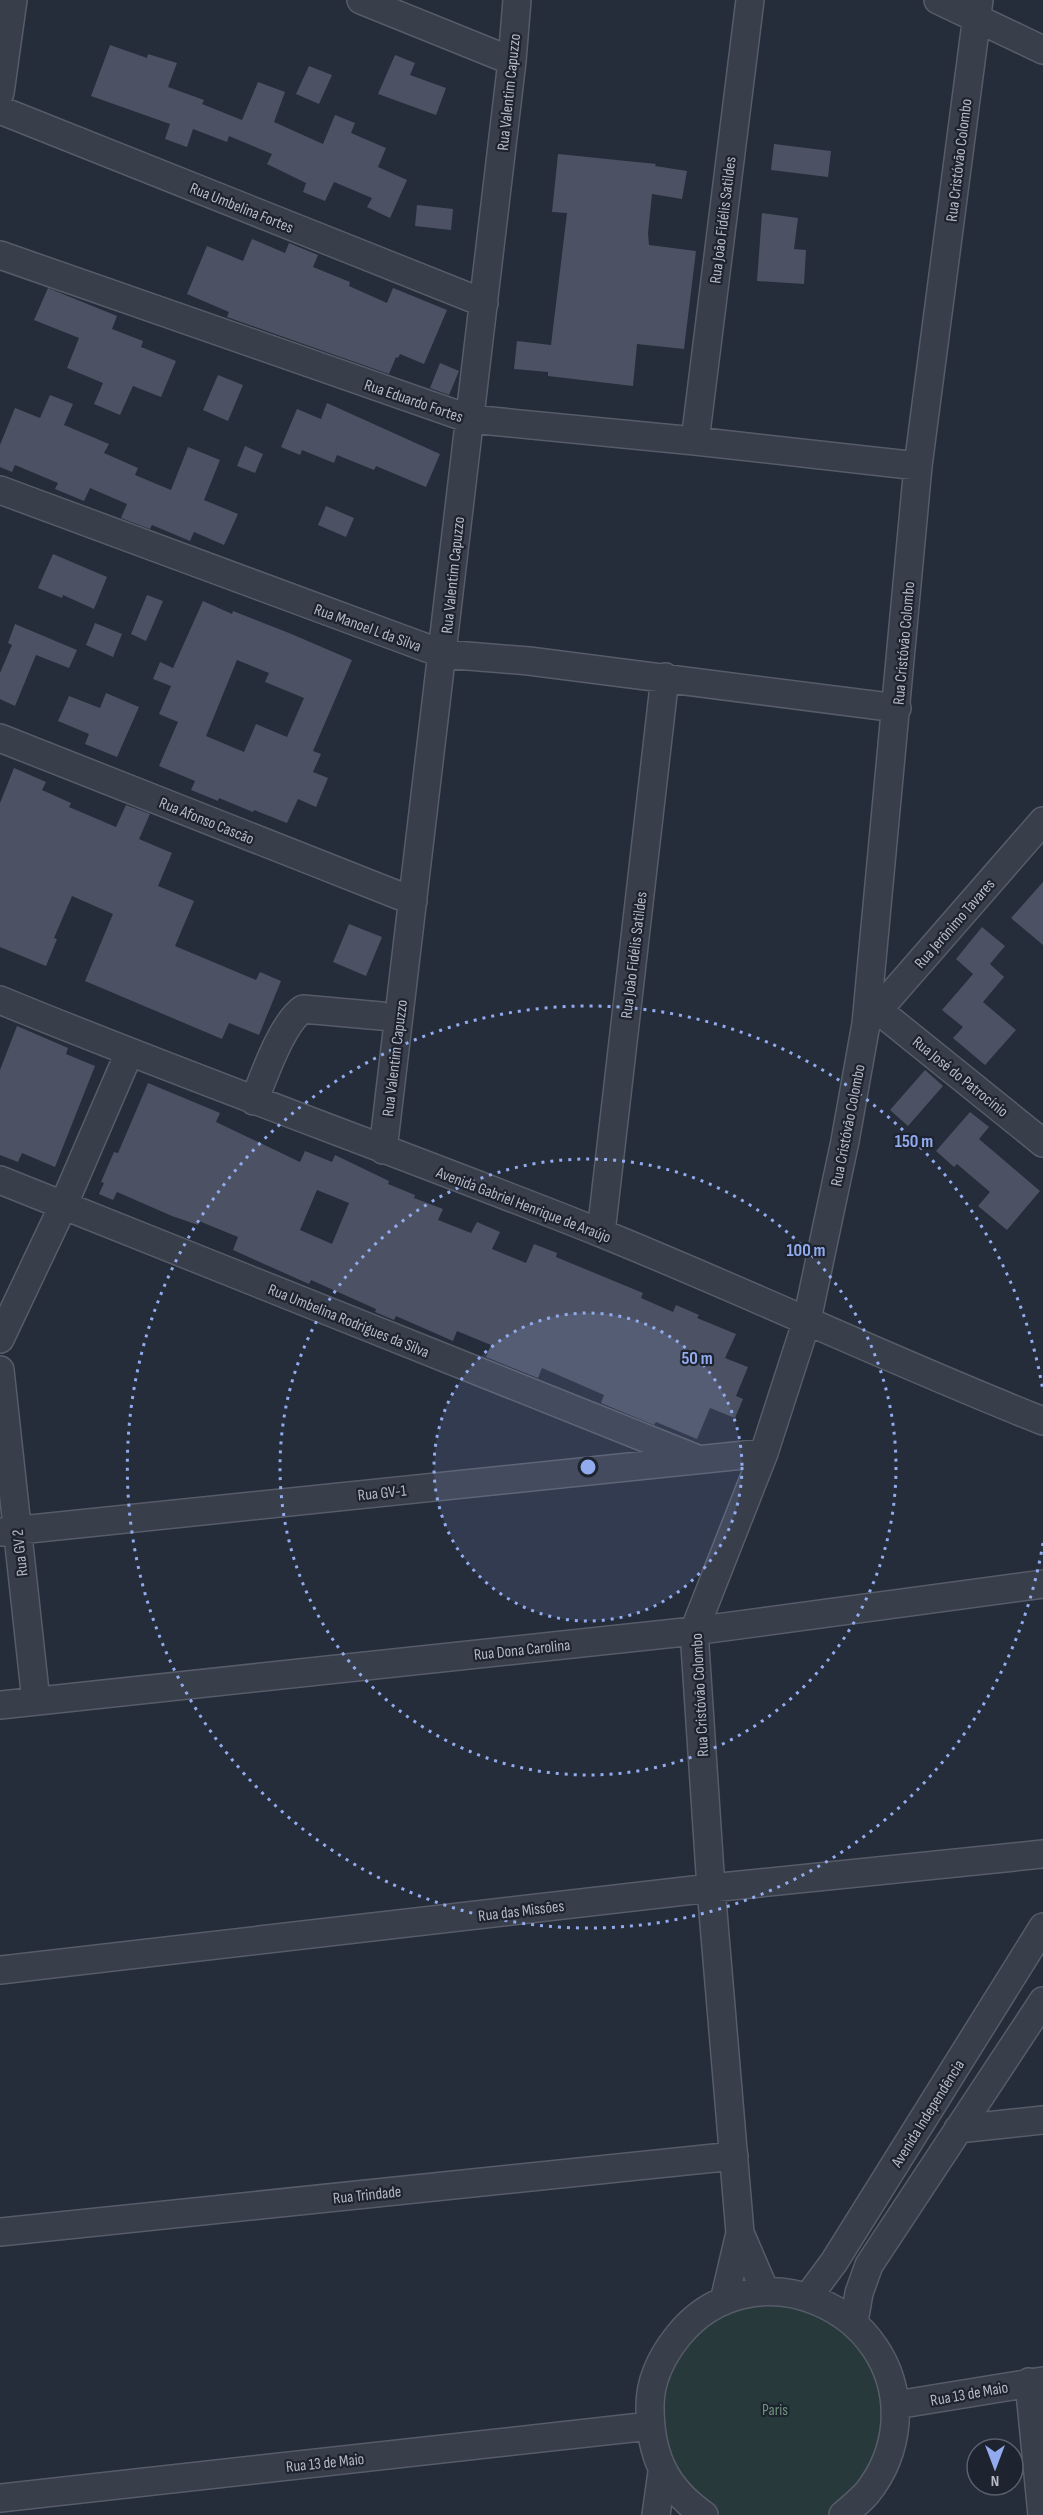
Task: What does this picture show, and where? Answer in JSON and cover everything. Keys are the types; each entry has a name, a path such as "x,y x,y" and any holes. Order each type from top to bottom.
{"street":[{"path":"0,93 13,0"},
{"path":"361,0 512,61"},
{"name":"Rua Valentim Capuzzo","path":"383,1150 484,303 517,0"},
{"name":"Rua João Fidélis Satildes","path":"695,441 750,0"},
{"path":"938,0 978,8 1043,50"},
{"name":"Rua Cristóvão Colombo","path":"724,2301 740,2233 711,1888 694,1631 764,1453 807,1320 872,1017 918,466 978,8"},
{"name":"Rua Umbelina Fortes","path":"0,110 484,303"},
{"name":"Rua Eduardo Fortes","path":"0,255 470,419 918,466"},
{"name":"Rua Manoel L da Silva","path":"0,490 443,654 529,661 665,677 897,708"},
{"name":"Rua João Fidélis Satildes","path":"601,1233 665,677"},
{"name":"Rua Afonso Cascão","path":"0,738 413,901"},
{"name":"Rua Jerônimo Tavares","path":"872,1017 1043,821"},
{"name":"Avenida Gabriel Henrique de Araújo","path":"0,1000 129,1053 601,1233 807,1320 959,1388 1043,1421"},
{"path":"254,1101 271,1057 295,1014 303,1009 381,1016"},
{"name":"Rua José do Patrocínio","path":"872,1017 1043,1143"},
{"path":"0,1339 63,1206 129,1053"},
{"name":"Rua Umbelina Rodrigues da Silva","path":"0,1180 699,1460"},
{"name":"Rua GV 2","path":"0,1370 8,1531 36,1701"},
{"name":"Rua GV-1","path":"8,1531 764,1453"},
{"name":"Rua Dona Carolina","path":"0,1705 694,1631 1043,1584"},
{"name":"Rua das Missões","path":"0,1970 711,1888 1043,1854"},
{"name":"Avenida Independência","path":"808,2297 834,2262 1043,1927"},
{"name":"Avenida Independência","path":"854,2322 859,2293 869,2265 1043,2001"},
{"path":"958,2129 1043,2120"},
{"name":"Rua Trindade","path":"0,2232 734,2156"},
{"name":"Rua Cristóvão Colombo","path":"740,2233 765,2291"},
{"path":"704,2515 686,2502 662,2472 650,2426 650,2394 663,2355 689,2323 724,2301 744,2294 765,2291 808,2297 829,2305 854,2322 875,2345 889,2374 896,2405 894,2437 884,2468 867,2494 843,2515"},
{"path":"1036,2382 1042,2515"},
{"name":"Rua 13 de Maio","path":"896,2405 1036,2382"},
{"name":"Rua 13 de Maio","path":"0,2498 650,2426"},
{"path":"656,2515 662,2472"}],"green space":[{"name":"Paris","path":"760,2303 797,2304 832,2318 881,2374 885,2448 842,2508 828,2515 720,2515 700,2503 675,2475 661,2439 660,2401 671,2366 693,2335 723,2314"}],"building":[{"path":"110,45 147,58 148,54 177,63 168,87 204,100 202,104 242,120 258,82 285,92 274,122 323,144 335,115 355,123 351,133 386,148 378,167 407,180 390,218 367,207 372,198 334,182 325,201 303,192 306,183 267,164 272,154 229,136 227,142 193,129 187,147 165,139 170,124 91,96"},
{"path":"395,55 415,63 410,75 446,88 436,115 378,94"},
{"path":"309,66 332,75 319,104 296,94"},
{"path":"774,144 831,151 828,177 771,170"},
{"path":"558,154 656,164 655,166 687,171 682,199 652,194 648,233 649,245 696,251 684,349 637,344 633,386 548,376 548,372 514,369 517,341 551,345 567,213 552,212"},
{"path":"417,205 453,209 451,230 415,226"},
{"path":"762,213 798,218 794,249 806,250 804,284 757,281"},
{"path":"252,239 285,253 289,243 318,255 313,267 350,282 349,286 387,303 393,288 447,310 424,364 400,354 398,358 396,357 389,374 227,317 229,312 187,294 207,246 243,261"},
{"path":"48,288 117,316 112,329 143,341 141,347 176,361 161,397 133,386 120,415 94,404 103,383 67,368 79,338 34,320"},
{"path":"440,363 459,371 449,395 430,388"},
{"path":"218,375 243,385 228,421 203,410"},
{"path":"50,395 73,404 64,425 109,444 104,453 138,468 135,475 171,490 188,447 220,460 204,500 238,514 224,545 194,532 190,541 152,525 150,529 121,518 127,504 90,488 84,501 55,489 58,483 15,465 12,472 0,467 0,445 15,408 40,418"},
{"path":"327,403 440,454 426,487 376,466 374,470 337,455 334,463 302,450 300,455 281,447 297,409 321,419"},
{"path":"245,446 263,454 255,473 237,466"},
{"path":"326,506 354,518 346,537 318,525"},
{"path":"53,554 107,577 94,609 63,595 62,598 38,588"},
{"path":"147,595 163,601 146,641 131,634"},
{"path":"203,601 232,614 233,611 289,633 352,660 313,751 321,754 313,772 328,778 316,807 298,799 287,823 191,790 195,781 159,766 178,722 159,714 171,686 153,679 160,662 173,668","holes":["237,660 269,673 265,682 304,698 287,737 256,724 244,752 206,736"]},
{"path":"95,623 122,634 113,657 86,645"},
{"path":"15,624 77,650 69,668 36,655 15,706 0,699 0,673 12,645 8,643"},
{"path":"106,693 139,707 117,757 85,744 89,734 58,721 69,696 100,708"},
{"path":"14,768 46,782 42,790 71,803 69,807 116,827 126,805 150,814 139,839 172,853 158,886 194,901 175,946 256,980 260,972 281,981 259,1035 229,1023 222,1039 85,981 113,914 72,896 54,938 57,939 46,966 0,947 0,803"},
{"path":"1043,882 1043,945 1011,918"},
{"path":"349,924 382,937 366,976 333,962"},
{"path":"982,927 1005,946 990,964 1004,977 983,1002 1016,1030 985,1065 953,1038 963,1027 942,1010 973,974 956,959"},
{"path":"17,1026 68,1048 66,1054 95,1066 55,1167 22,1153 18,1162 0,1155 0,1070"},
{"path":"925,1070 943,1086 908,1126 890,1110"},
{"path":"148,1083 220,1113 216,1122 300,1162 305,1151 332,1162 335,1155 389,1181 388,1184 415,1195 414,1198 443,1209 438,1220 471,1233 477,1222 500,1232 492,1249 526,1263 534,1244 557,1253 556,1257 643,1293 641,1298 673,1312 676,1305 699,1315 697,1318 736,1334 725,1358 748,1367 736,1396 743,1399 735,1418 710,1408 697,1439 656,1422 654,1425 601,1403 604,1395 542,1368 538,1378 486,1357 491,1345 457,1331 453,1341 396,1316 394,1320 375,1312 376,1309 311,1280 309,1284 233,1250 238,1237 199,1221 198,1225 172,1216 117,1192 113,1200 99,1194 104,1183 101,1182 114,1152 118,1153","holes":["317,1190 349,1203 332,1244 300,1230"]},
{"path":"970,1112 989,1127 979,1139 1040,1191 1007,1230 978,1206 990,1192 957,1164 954,1167 936,1151"}]}
